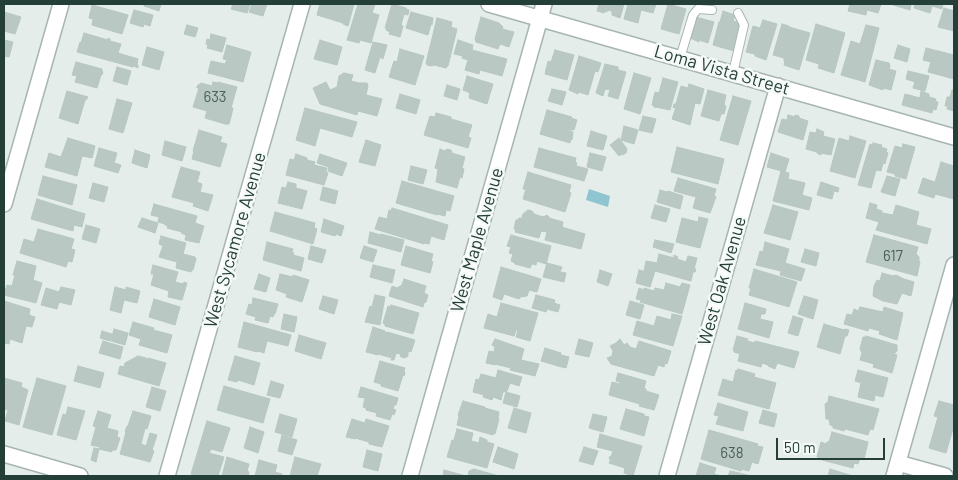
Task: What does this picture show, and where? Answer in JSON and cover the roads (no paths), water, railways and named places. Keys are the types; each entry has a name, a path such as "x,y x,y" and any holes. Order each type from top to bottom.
{"street":[{"path":"4,204 61,4"},
{"name":"West Sycamore Avenue","path":"167,476 302,4"},
{"name":"Loma Vista Street","path":"489,4 954,137"},
{"name":"West Maple Avenue","path":"410,476 544,4"},
{"name":"West Oak Avenue","path":"667,476 778,86"},
{"path":"945,476 896,470 954,265"},
{"path":"4,454 80,476"}],"lane":[{"path":"680,58 693,15 698,9 712,10"},
{"path":"732,73 744,25 738,13"}],"water":[{"path":"589,189 610,196 608,207 586,200"}]}
